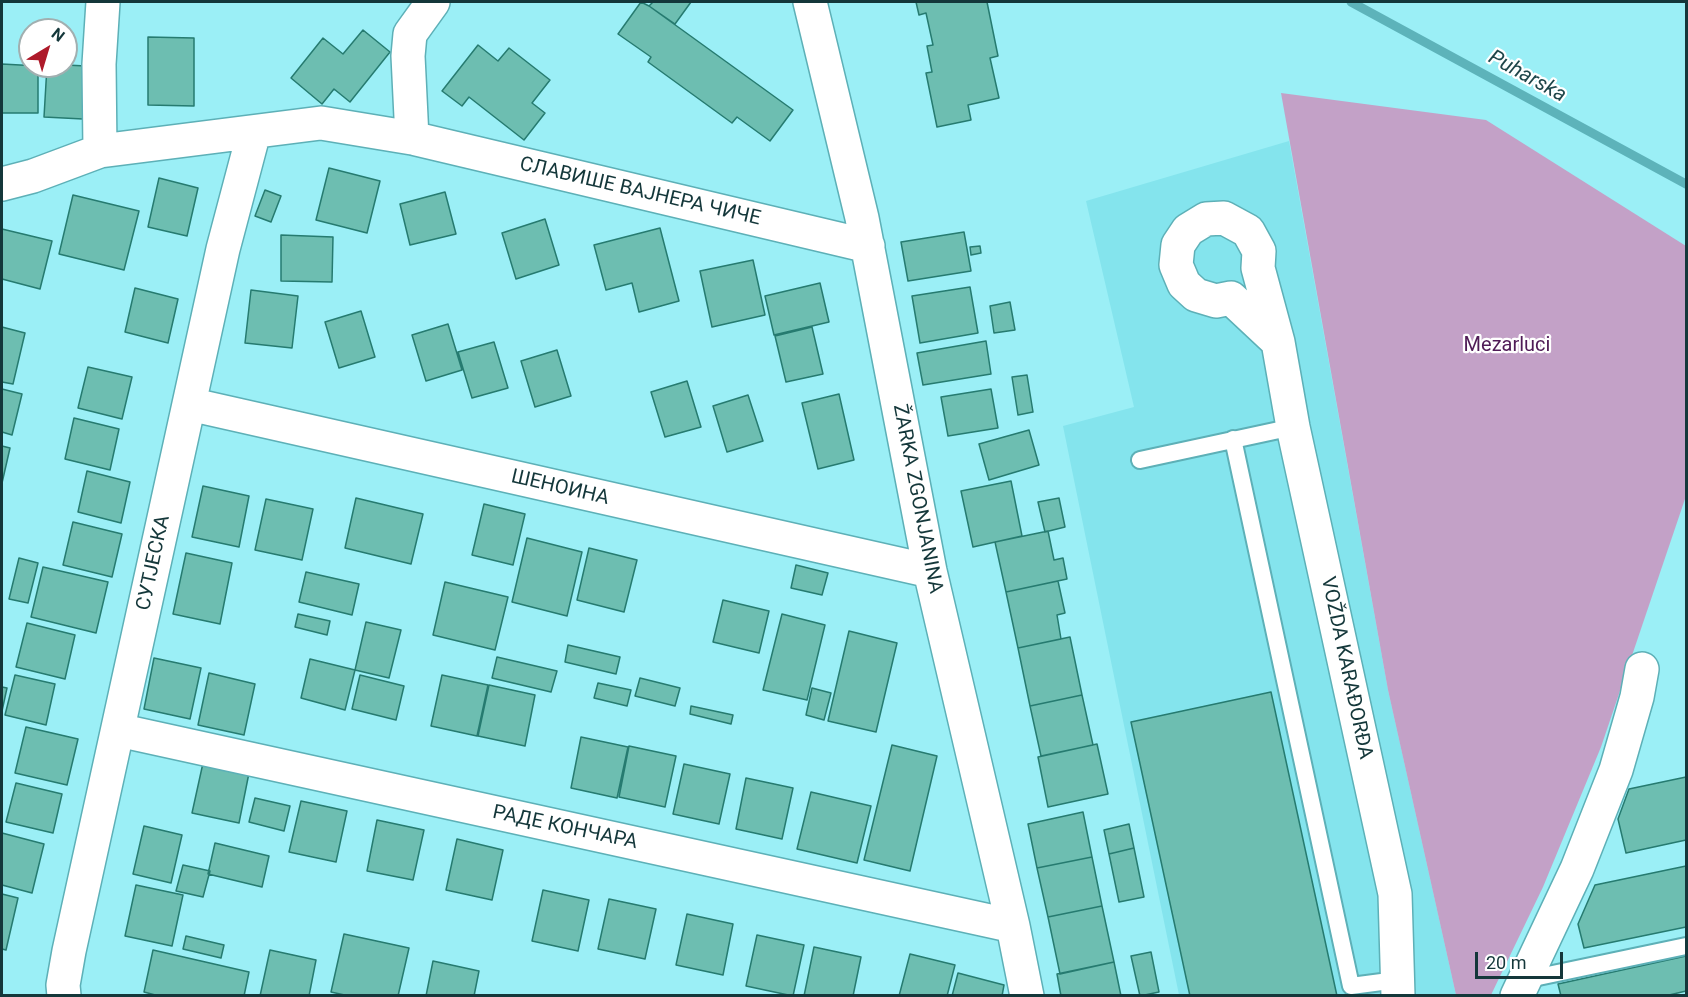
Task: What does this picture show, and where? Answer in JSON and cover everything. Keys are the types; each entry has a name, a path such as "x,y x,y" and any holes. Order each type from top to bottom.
{"street":[{"path":"100,151 99,63 102,2"},
{"path":"412,138 408,56 410,34 433,2"},
{"name":"ŽARKA ZGONJANINA","path":"810,2 868,246 930,572 1013,926 1027,996"},
{"name":"СЛАВИШЕ ВАЈНЕРА ЧИЧЕ","path":"2,184 33,176 100,151 321,123 412,138 868,246"},
{"name":"СУТЈЕСКА","path":"64,996 63,985 69,951 189,404 224,249 254,132"},
{"name":"VOŽDA KARAĐORĐA","path":"1278,342 1293,427 1395,894 1397,988"},
{"name":"ШЕНОИНА","path":"189,404 930,572"},
{"path":"1521,988 1577,869 1617,770 1637,697 1642,669"},
{"name":"РАДЕ КОНЧАРА","path":"118,730 1013,926"}],"lane":[{"path":"1140,460 1293,427"},
{"path":"1233,439 1351,986 1397,988"},
{"path":"1521,988 1686,946"}],"shaded area":[{"path":"1289,141 1388,690 1456,995 1179,995 1063,426 1134,407 1086,201"}],"green space":[{"name":"Mezarluci","path":"1281,93 1486,120 1686,246 1686,496 1601,747 1543,887 1491,995 1456,995 1388,690"}],"building":[{"path":"641,2 793,110 770,141 737,117 732,123 648,62 651,57 618,34"},
{"path":"653,2 691,2 675,24 649,6"},
{"path":"916,2 987,2 998,56 990,58 999,98 968,105 971,120 937,127 926,73 932,72 927,46 933,45 926,13 919,15"},
{"path":"363,30 390,52 350,102 334,89 322,104 291,78 323,38 343,54"},
{"path":"148,37 194,38 194,106 148,105"},
{"path":"478,45 498,61 509,48 550,80 532,103 545,113 524,140 469,97 462,106 442,91"},
{"path":"2,64 18,65 18,78 38,78 38,113 2,113"},
{"path":"78,66 86,66 83,119 44,117 46,78 78,78"},
{"path":"329,168 380,181 367,233 316,220"},
{"path":"159,178 198,188 187,236 148,227"},
{"path":"265,190 281,196 271,222 255,216"},
{"path":"445,192 456,234 410,245 400,204"},
{"path":"73,195 139,211 124,270 59,254"},
{"path":"545,219 559,265 516,279 502,233"},
{"path":"660,228 679,301 639,312 632,283 606,290 594,245"},
{"path":"2,229 52,241 40,289 2,279"},
{"path":"964,232 971,271 908,281 901,242"},
{"path":"281,235 333,237 332,282 281,281"},
{"path":"980,246 981,253 971,255 970,247"},
{"path":"753,260 765,315 712,327 700,271"},
{"path":"820,283 829,322 774,335 765,296"},
{"path":"970,287 978,333 920,343 912,296"},
{"path":"135,288 178,299 168,343 125,332"},
{"path":"251,290 298,296 292,348 245,343"},
{"path":"1010,302 1015,330 994,333 990,306"},
{"path":"361,311 375,357 339,368 325,322"},
{"path":"448,324 462,370 426,381 412,335"},
{"path":"2,327 25,333 13,384 2,382"},
{"path":"812,327 823,374 786,382 775,336"},
{"path":"986,341 991,374 923,385 917,353"},
{"path":"494,342 508,388 472,398 458,352"},
{"path":"557,350 571,396 535,407 521,361"},
{"path":"88,367 132,377 122,419 78,408"},
{"path":"1027,375 1033,412 1018,415 1012,377"},
{"path":"687,381 701,427 665,437 651,392"},
{"path":"2,389 22,394 12,435 2,432"},
{"path":"991,389 998,428 948,436 941,397"},
{"path":"839,394 854,460 818,469 802,403"},
{"path":"748,395 763,441 727,452 713,406"},
{"path":"74,418 119,429 110,470 65,459"},
{"path":"1029,430 1039,465 989,480 979,444"},
{"path":"2,446 10,448 2,483"},
{"path":"87,471 130,482 121,523 78,512"},
{"path":"1011,481 1022,536 973,547 961,491"},
{"path":"203,486 249,496 239,547 192,537"},
{"path":"356,498 423,514 411,564 345,548"},
{"path":"1059,498 1065,527 1045,532 1038,502"},
{"path":"266,499 313,509 302,560 255,550"},
{"path":"484,504 525,514 513,565 472,555"},
{"path":"73,522 122,534 112,577 63,565"},
{"path":"1048,531 1054,560 1063,558 1067,579 1006,592 995,542"},
{"path":"527,538 582,552 567,616 512,602"},
{"path":"589,548 637,560 624,612 577,600"},
{"path":"186,553 232,563 220,624 173,614"},
{"path":"19,558 38,563 28,603 9,599"},
{"path":"796,565 828,573 822,595 791,588"},
{"path":"43,567 108,582 96,633 31,617"},
{"path":"306,572 359,584 352,615 299,602"},
{"path":"1058,581 1065,613 1057,615 1061,639 1018,648 1006,592"},
{"path":"445,582 508,597 495,650 433,635"},
{"path":"723,600 769,611 759,653 713,642"},
{"path":"298,614 330,621 327,635 295,627"},
{"path":"782,614 825,625 807,700 763,690"},
{"path":"366,622 401,630 389,678 355,670"},
{"path":"27,623 75,635 65,679 16,667"},
{"path":"849,631 897,643 876,732 828,721"},
{"path":"1070,637 1082,695 1030,706 1018,648"},
{"path":"568,645 620,657 616,674 565,662"},
{"path":"497,657 557,671 551,692 492,678"},
{"path":"154,658 201,668 190,719 144,709"},
{"path":"310,659 355,670 345,710 301,698"},
{"path":"209,673 255,684 244,735 198,725"},
{"path":"15,675 55,684 46,725 5,715"},
{"path":"360,675 404,686 396,720 352,709"},
{"path":"442,675 488,685 477,736 431,726"},
{"path":"640,678 680,688 675,706 635,696"},
{"path":"598,683 631,690 627,706 594,698"},
{"path":"489,685 535,695 525,746 478,736"},
{"path":"2,687 7,688 2,711"},
{"path":"812,688 831,693 824,720 806,715"},
{"path":"1271,692 1337,996 1190,996 1131,722"},
{"path":"1082,695 1093,745 1041,756 1030,706"},
{"path":"691,706 733,715 731,724 690,714"},
{"path":"26,727 78,739 67,785 15,773"},
{"path":"581,737 628,747 617,798 571,788"},
{"path":"1097,744 1108,794 1048,807 1038,757"},
{"path":"892,745 937,756 910,871 864,860"},
{"path":"629,746 676,756 665,807 619,797"},
{"path":"203,763 249,773 239,823 192,813"},
{"path":"684,764 730,774 719,824 673,814"},
{"path":"1686,777 1686,840 1626,853 1618,819 1629,789"},
{"path":"746,778 793,788 782,839 736,829"},
{"path":"16,783 62,794 53,833 6,822"},
{"path":"811,792 871,806 857,863 797,849"},
{"path":"255,798 290,806 284,831 249,822"},
{"path":"301,801 347,811 336,862 289,852"},
{"path":"1083,812 1092,857 1037,868 1028,824"},
{"path":"377,820 424,830 413,880 367,871"},
{"path":"1129,824 1134,848 1109,854 1104,830"},
{"path":"144,826 182,835 171,883 133,874"},
{"path":"2,833 44,844 32,893 2,885"},
{"path":"457,839 503,850 492,900 446,890"},
{"path":"215,843 269,856 262,887 208,874"},
{"path":"1134,848 1144,897 1119,902 1109,854"},
{"path":"1092,857 1102,906 1048,917 1037,868"},
{"path":"183,865 210,871 203,897 176,891"},
{"path":"1686,866 1686,927 1584,948 1578,924 1595,885"},
{"path":"136,885 183,895 172,946 125,936"},
{"path":"543,890 589,900 578,951 532,941"},
{"path":"2,894 18,898 6,950 2,949"},
{"path":"609,899 656,909 645,959 598,949"},
{"path":"1102,906 1114,962 1060,974 1048,917"},
{"path":"687,914 733,924 723,975 676,965"},
{"path":"344,934 409,948 398,996 349,996 331,992"},
{"path":"757,935 804,945 793,996 746,986"},
{"path":"186,936 224,945 221,958 183,949"},
{"path":"814,947 861,957 853,996 804,996"},
{"path":"153,950 249,972 244,996 159,996 144,992"},
{"path":"270,950 316,960 309,996 260,996"},
{"path":"1151,952 1159,992 1140,996 1131,956"},
{"path":"910,954 955,965 947,996 899,996"},
{"path":"1686,956 1686,991 1665,996 1561,996 1558,984"},
{"path":"433,961 479,971 474,996 426,996"},
{"path":"1114,962 1121,996 1061,996 1057,974"},
{"path":"958,973 1004,985 1002,996 952,996"}],"waterway":[{"name":"Puharska","path":"1351,2 1686,184"}]}
